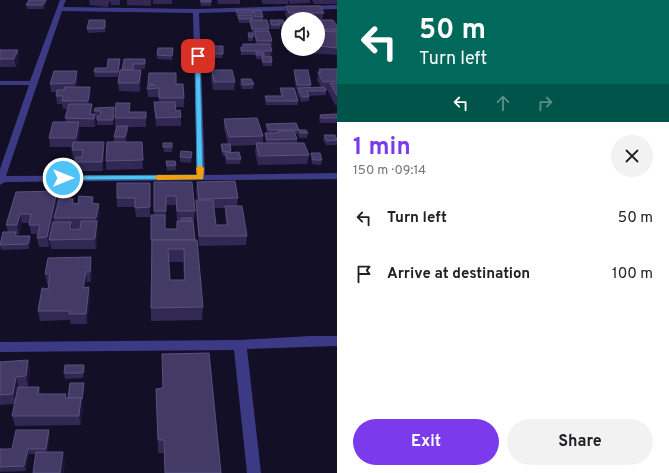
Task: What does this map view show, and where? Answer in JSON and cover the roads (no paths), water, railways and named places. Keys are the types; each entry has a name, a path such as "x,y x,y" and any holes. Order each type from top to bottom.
{"street":[{"path":"63,0 33,83 1,181 337,176"},
{"path":"60,9 196,11 254,6 334,9"},
{"path":"196,11 201,177"},
{"path":"0,83 33,83"},
{"path":"0,347 240,345 310,340 337,341"},
{"path":"240,345 254,473"}]}
